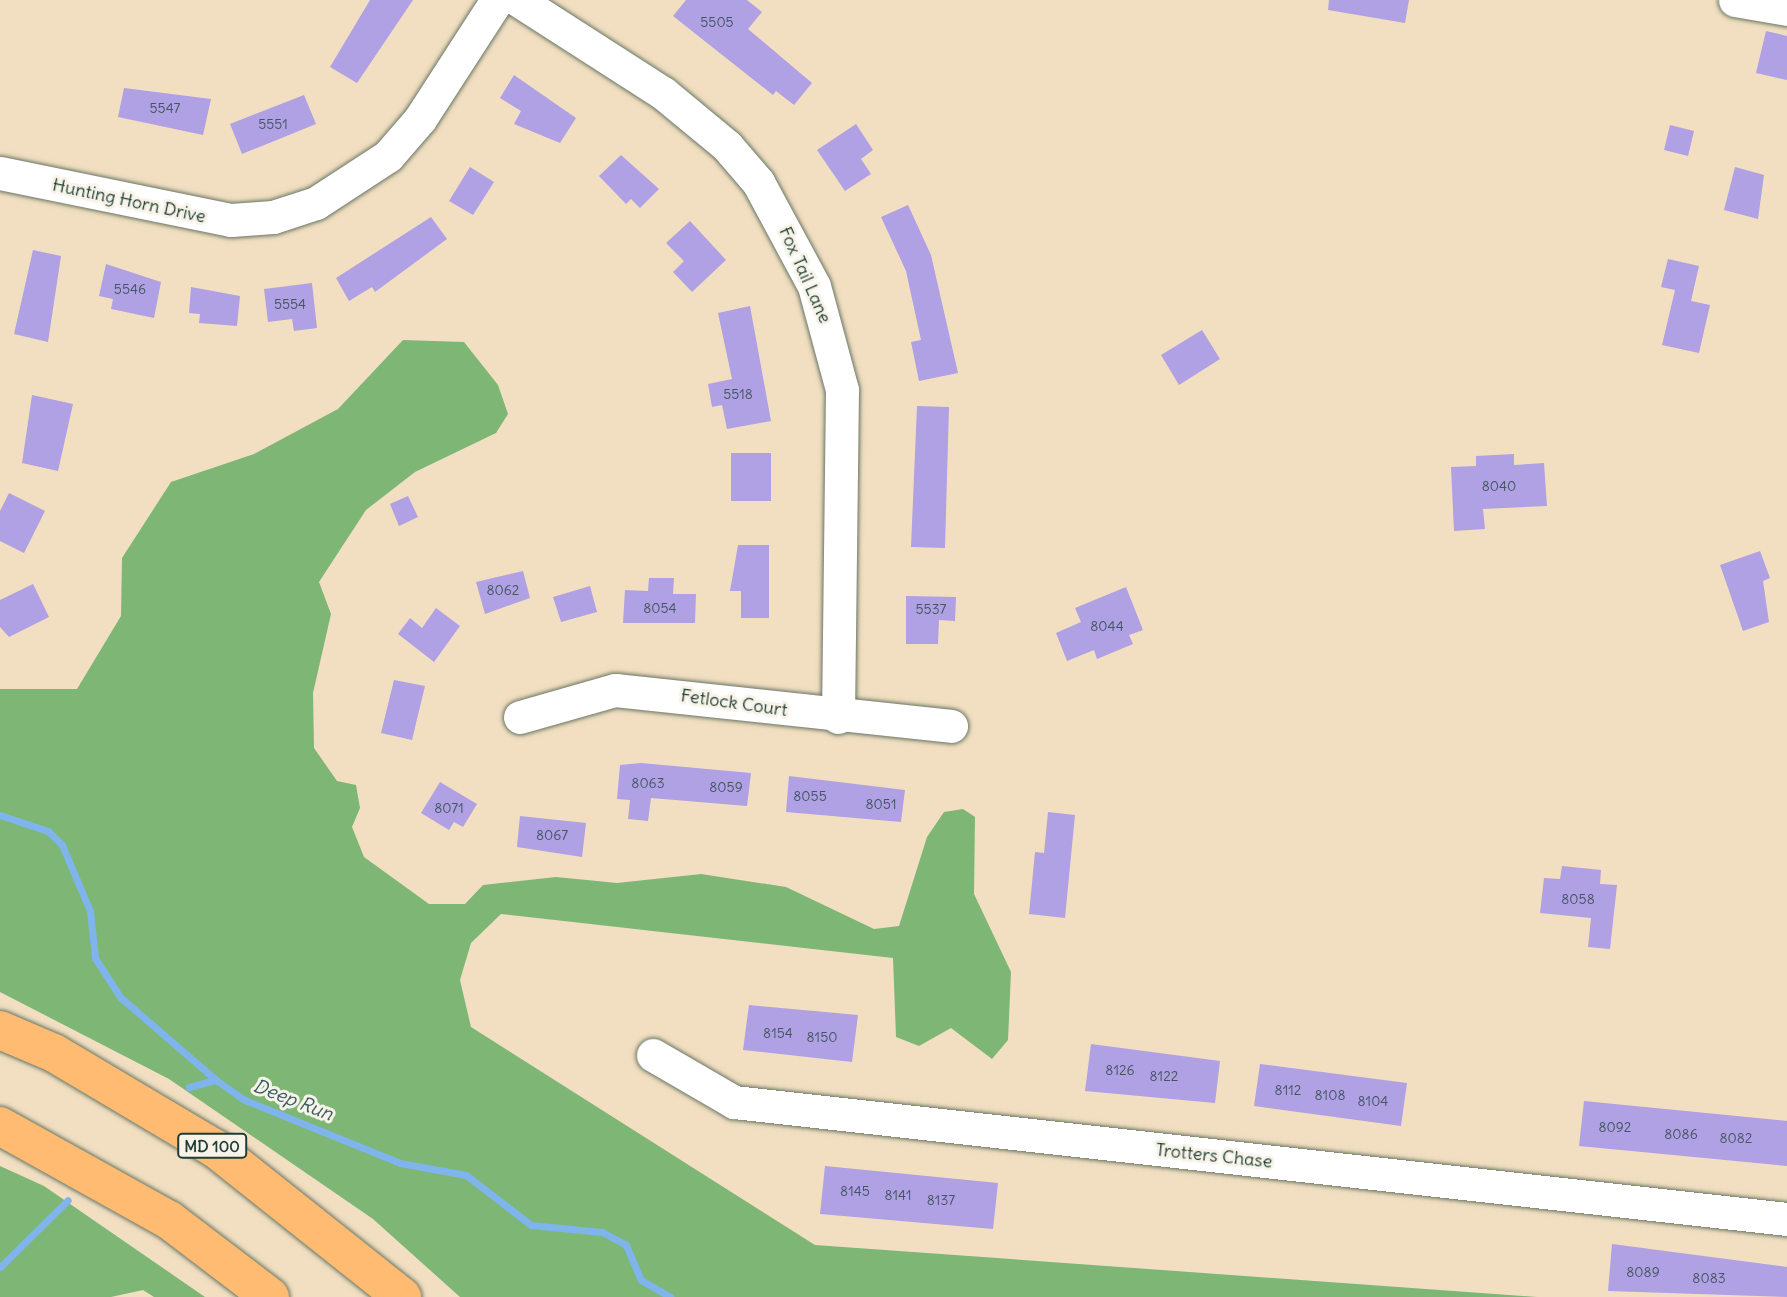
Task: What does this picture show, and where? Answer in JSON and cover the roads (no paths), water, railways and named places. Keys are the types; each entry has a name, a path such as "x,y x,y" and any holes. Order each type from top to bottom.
{"highway":[{"name":"MD 100","path":"0,1030 54,1053 216,1149 402,1297"},
{"path":"0,1126 169,1220 270,1297"}],"street":[{"name":"Hunting Horn Drive","path":"0,173 231,220 273,218 316,203 388,156 420,119 497,0"},
{"name":"Fox Tail Lane","path":"519,0 663,93 727,146 758,182 814,286 842,390 838,717"},
{"path":"1735,0 1787,9"},
{"name":"Fetlock Court","path":"520,717 615,690 838,717 951,726"},
{"name":"Trotters Chase","path":"653,1055 734,1102 1787,1220"}],"waterway":[{"name":"Deep Run","path":"0,815 48,831 62,845 90,911 95,958 120,997 216,1080 245,1100 400,1163 466,1175 531,1225 602,1232 626,1245 641,1280 670,1297"},
{"path":"189,1087 216,1080"},
{"path":"0,1267 68,1200"}]}
